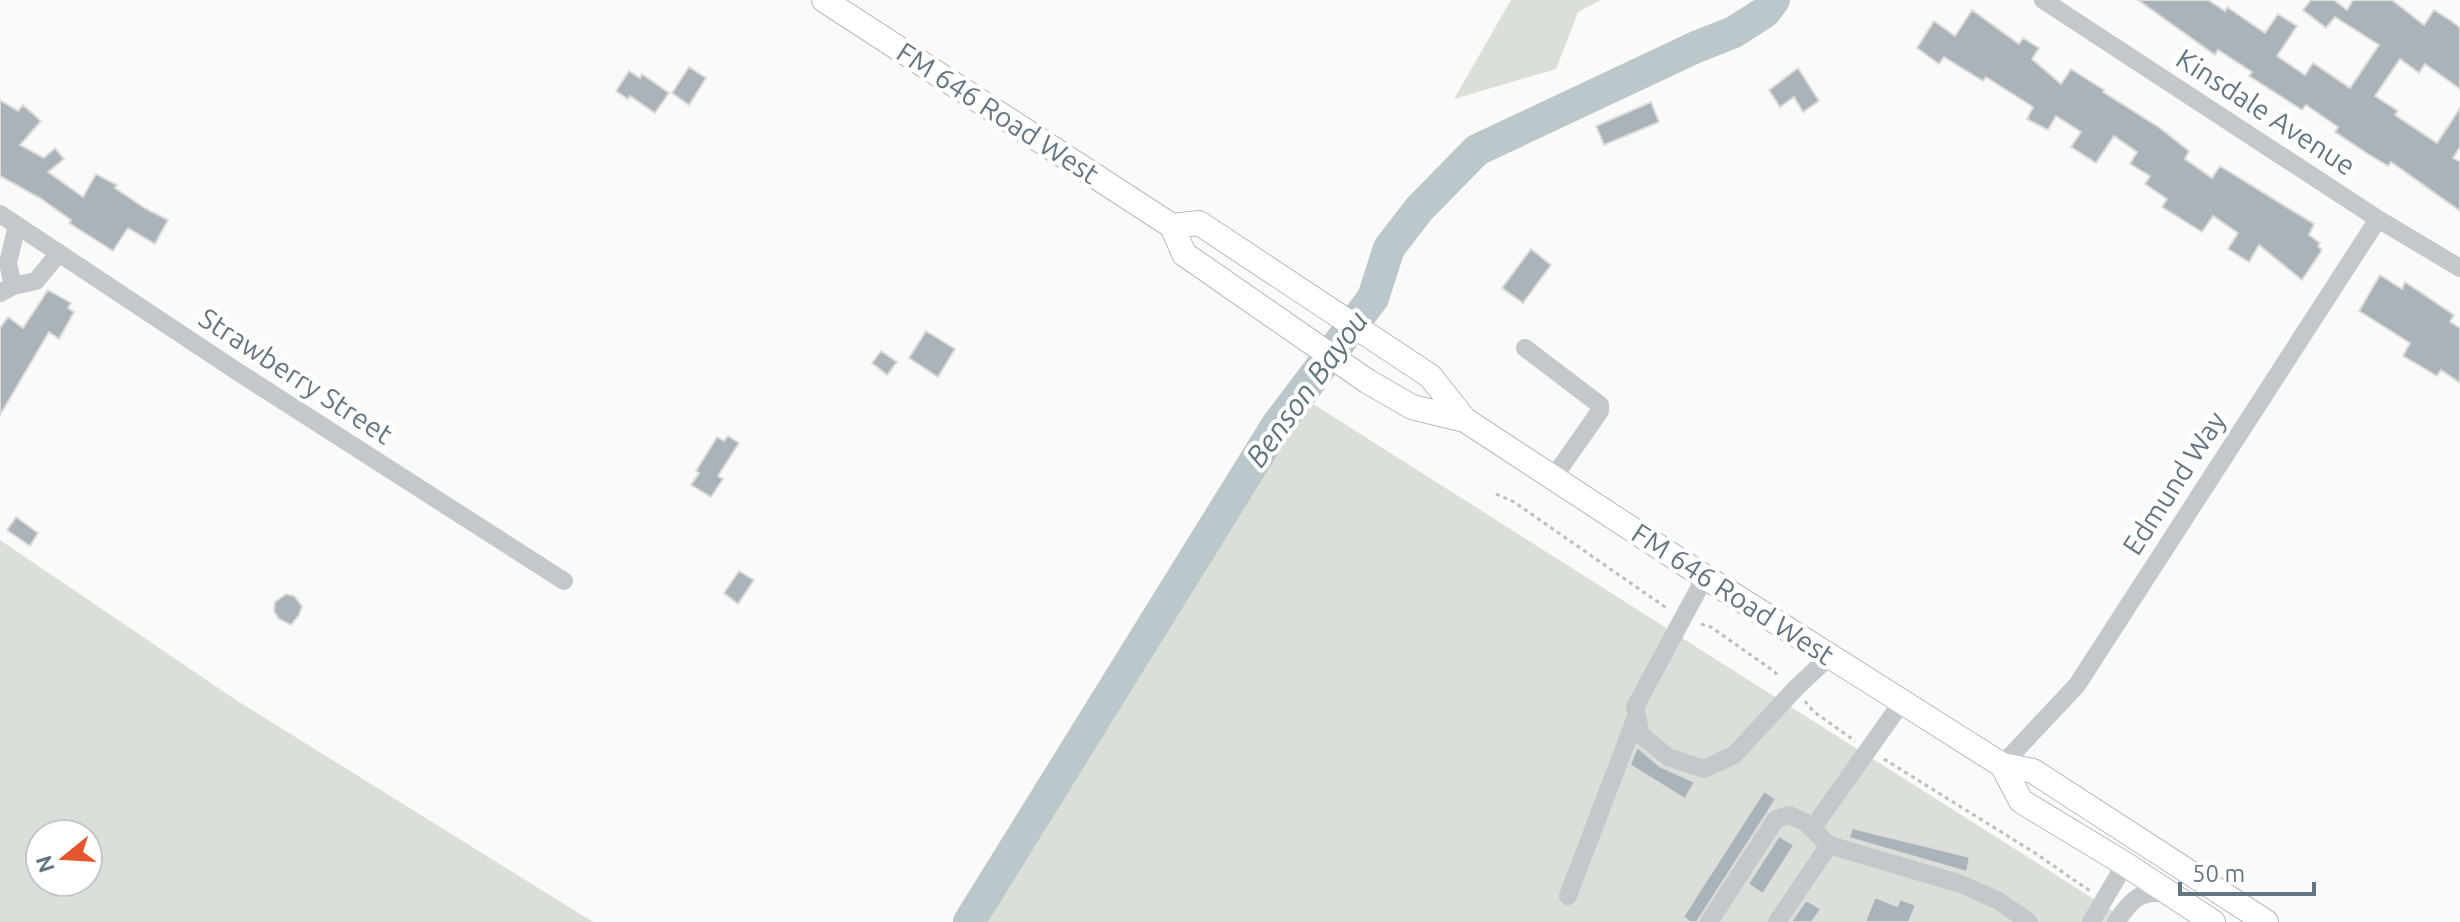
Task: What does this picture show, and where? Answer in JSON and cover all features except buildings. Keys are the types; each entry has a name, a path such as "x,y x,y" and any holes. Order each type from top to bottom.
{"main road":[{"name":"FM 646 Road West","path":"824,0 1172,226 1184,254 1367,381 1412,407 1465,420"},
{"name":"FM 646 Road West","path":"1172,226 1199,223 1430,376 1465,420 1553,478 2002,765 2033,771 2266,922"},
{"name":"FM 646 Road West","path":"2002,765 2021,801 2213,922"},
{"path":"2125,864 2169,874 2200,895 2237,904"}],"street":[{"name":"Kinsdale Avenue","path":"2043,0 2378,219 2460,268"},
{"name":"Strawberry Street","path":"0,214 238,372 564,581"},
{"name":"Edmund Way","path":"2002,765 2077,685 2378,219"},
{"path":"17,225 8,263 7,290 36,281 59,253"},
{"path":"1525,348 1600,405 1600,411 1553,478"},
{"path":"1705,577 1635,707 1641,735 1668,757 1704,769 1734,755 1830,656"},
{"path":"1812,829 1902,702"},
{"path":"1568,896 1637,714"},
{"path":"1709,922 1776,819 1789,815 1797,817 1829,845 1961,884 1999,901 2029,922"},
{"path":"1777,922 1829,845"},
{"path":"2091,922 2125,864"},
{"path":"2116,922 2133,899 2154,891 2170,895"}],"path":[{"path":"1496,494 1514,502 1684,618 1711,627 1775,672 1782,682 1795,689 1813,711 1855,741"},
{"path":"1879,756 2103,899"}],"shaded area":[{"path":"1511,0 1601,0 1578,12 1556,69 1454,99"},
{"path":"1299,395 2130,922 974,922"},
{"path":"0,540 236,700 593,922 0,922"}],"waterway":[{"name":"Benson Bayou","path":"969,922 1277,425 1373,298 1389,248 1420,208 1477,150 1734,32 1765,12 1774,0"}]}
